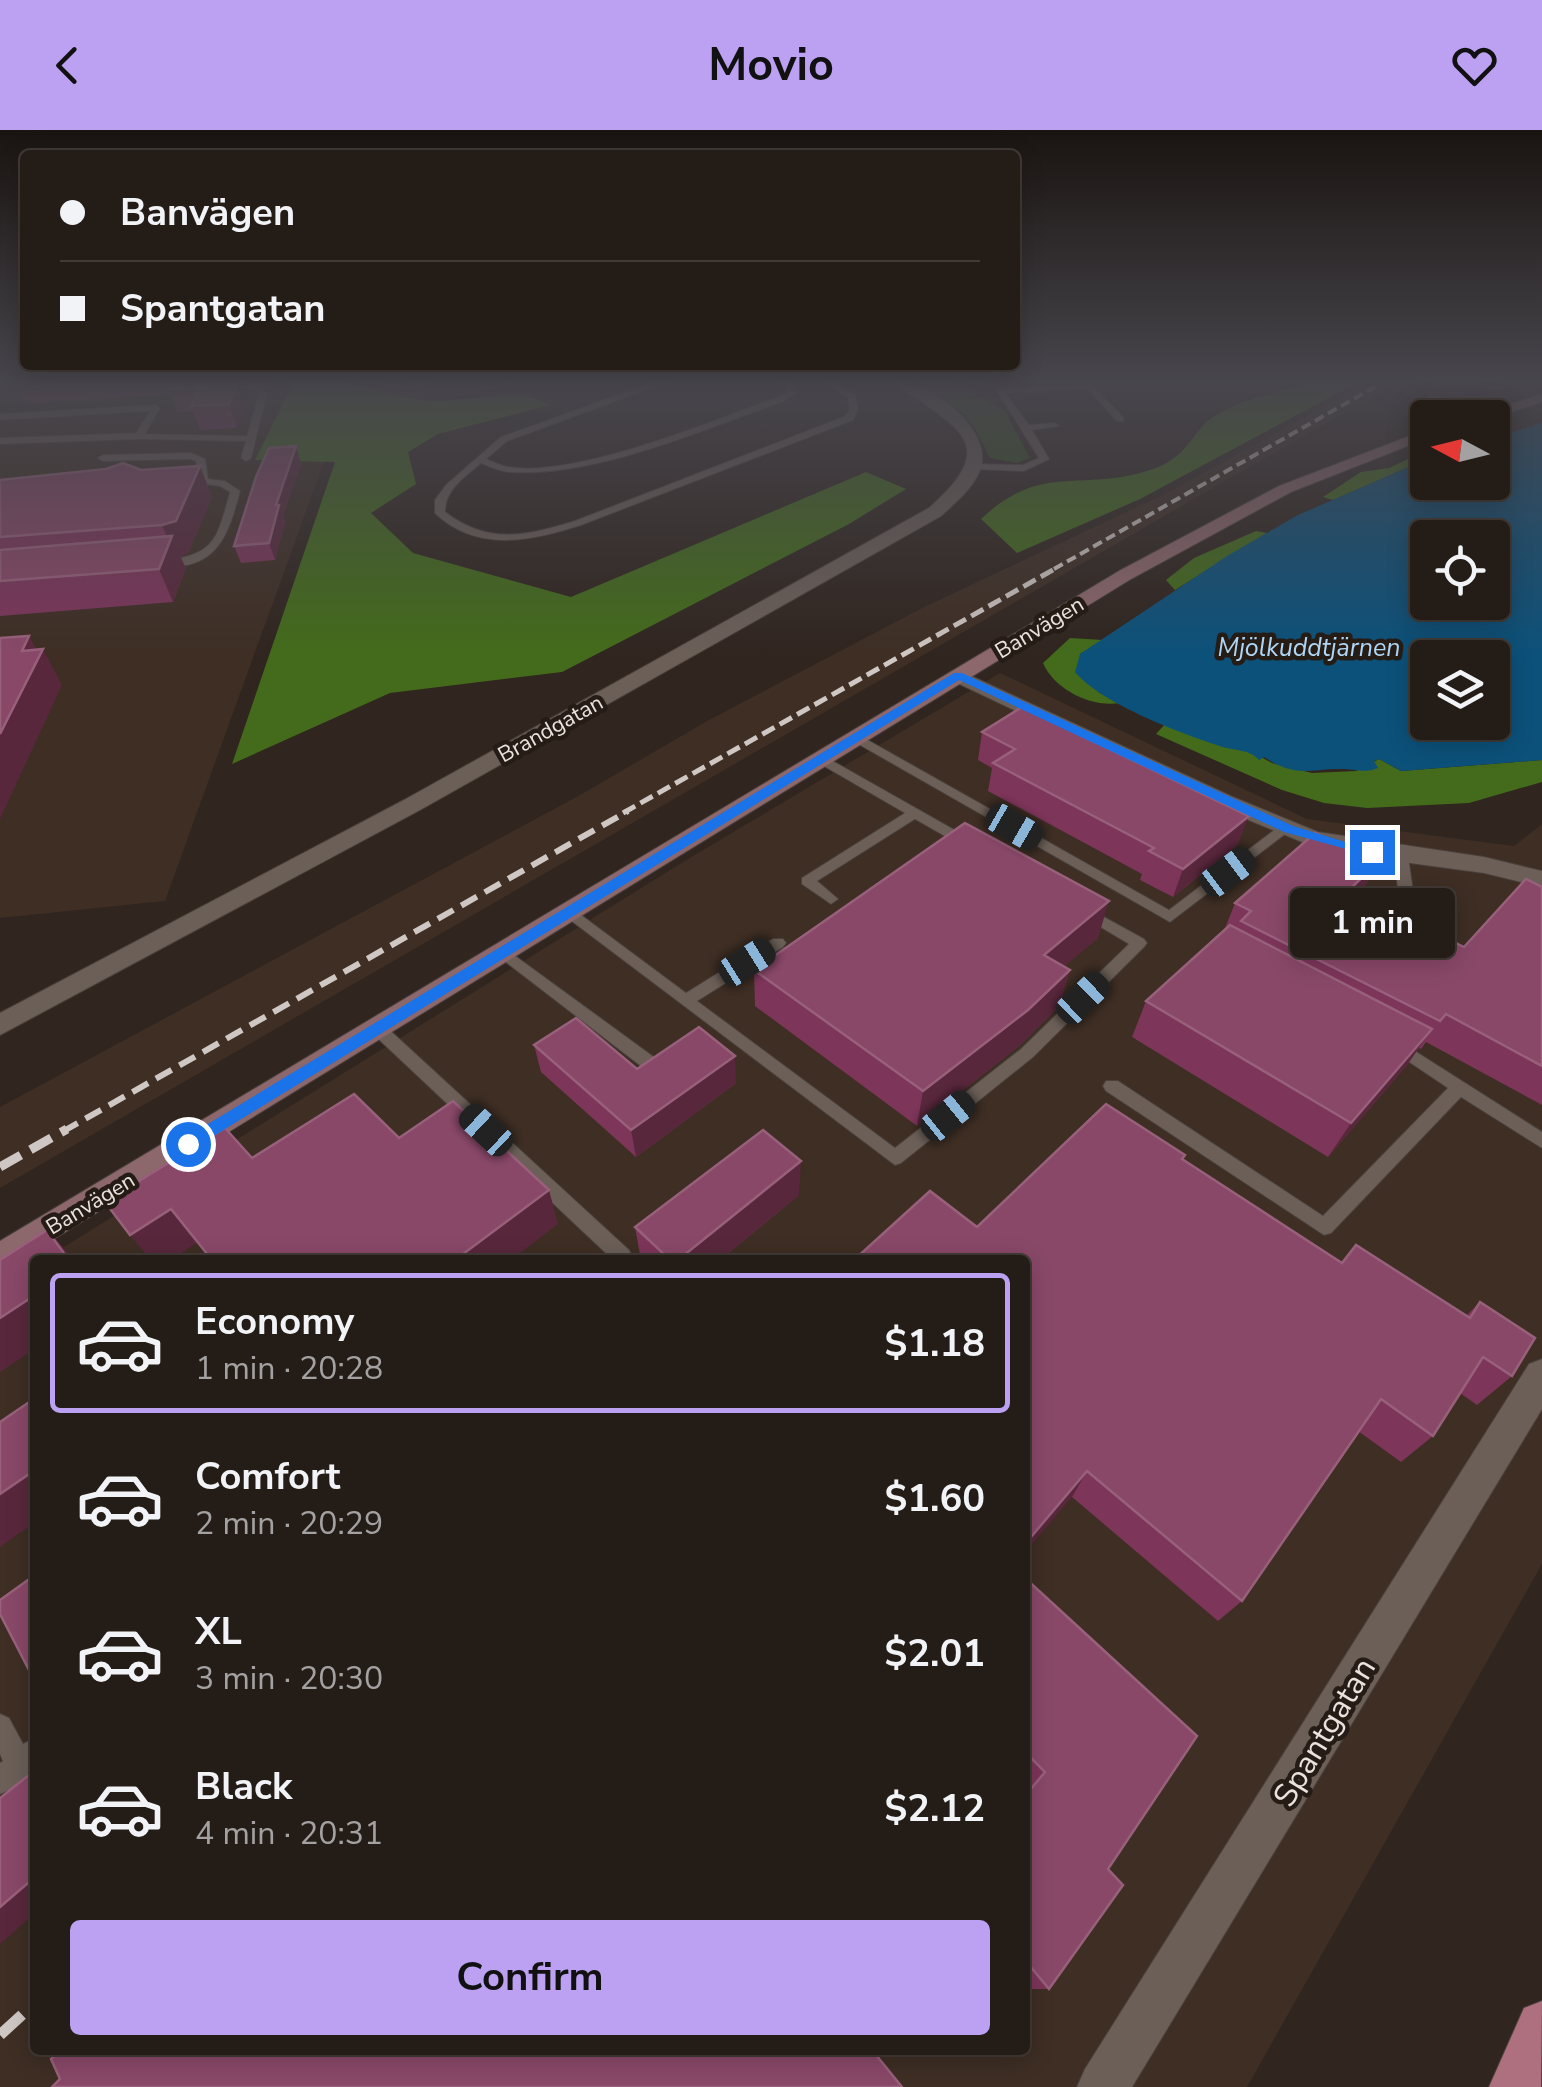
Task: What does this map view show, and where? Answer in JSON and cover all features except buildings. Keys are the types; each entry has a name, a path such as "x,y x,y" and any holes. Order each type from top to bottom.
{"main road":[{"path":"1515,2087 1542,2026"}],"street":[{"name":"Brandgatan","path":"0,1025 412,805 922,520 956,496 972,471"},
{"name":"Banvägen","path":"0,1258 958,676 1240,510 1325,471"},
{"path":"958,676 1286,828 1342,846 1484,865 1542,879"},
{"name":"Spantgatan","path":"1103,2087 1542,1376"}],"lane":[{"path":"202,471 204,481"},
{"path":"469,471 449,487 440,500 440,512 469,534 515,538 542,535 714,471"},
{"path":"138,567 178,564 214,550 222,540 235,490 222,483 172,480"},
{"path":"857,738 1170,917 1286,828"},
{"path":"822,759 984,853"},
{"path":"831,899 808,881 915,813"},
{"path":"1400,856 1413,949"},
{"path":"568,913 895,1158 1027,1053 1140,943 1070,903"},
{"path":"686,1001 778,943"},
{"path":"503,952 656,1068"},
{"path":"377,1028 621,1255"},
{"path":"1380,1037 1542,1140"},
{"path":"1112,1086 1324,1228 1460,1088"},
{"path":"0,1727 18,1765"}],"shaded area":[{"path":"0,471 320,471 165,901 0,918"},
{"path":"1206,471 1242,471 0,1188 0,1107 580,795 707,721 926,606"},
{"path":"1000,673 1307,819 1514,846 1542,824 1542,1564 1247,2087 0,2087 0,1287 30,1268 30,2055 1030,2055 1030,1255 51,1255 683,862"}],"green space":[{"path":"332,471 413,471 416,484 371,513 413,553 571,597 866,472 906,489 849,524 562,672 390,693 232,764"},
{"path":"1146,471 1192,471 1140,499 1017,553 981,519 1003,501 1042,484"},
{"path":"1399,471 1333,500 1323,497 1361,472"},
{"path":"1256,531 1267,533 1175,590 1166,580 1194,558"},
{"path":"1070,638 1103,640 1080,654 1098,692 1120,703 1097,703 1075,695 1048,672 1043,663"},
{"path":"1165,724 1224,747 1252,752 1272,763 1312,773 1356,771 1379,759 1401,771 1542,760 1542,782 1469,803 1367,808 1324,803 1282,790 1156,734"}],"water":[{"name":"Mjölkuddtjärnen","path":"1399,471 1410,471 1410,500 1510,500 1510,471 1542,471 1542,760 1401,771 1379,759 1374,761 1378,768 1369,770 1295,770 1144,717 1087,684 1075,672 1080,654 1227,556 1298,515"}],"railway":[{"path":"1054,569 1226,471"},
{"path":"623,813 1058,567"},
{"path":"62,1132 628,811"},
{"path":"0,1167 67,1129"},
{"path":"0,2035 30,2008"}],"route":[{"path":"188,1144 958,676 1225,802 1310,837 1372,852"}]}
